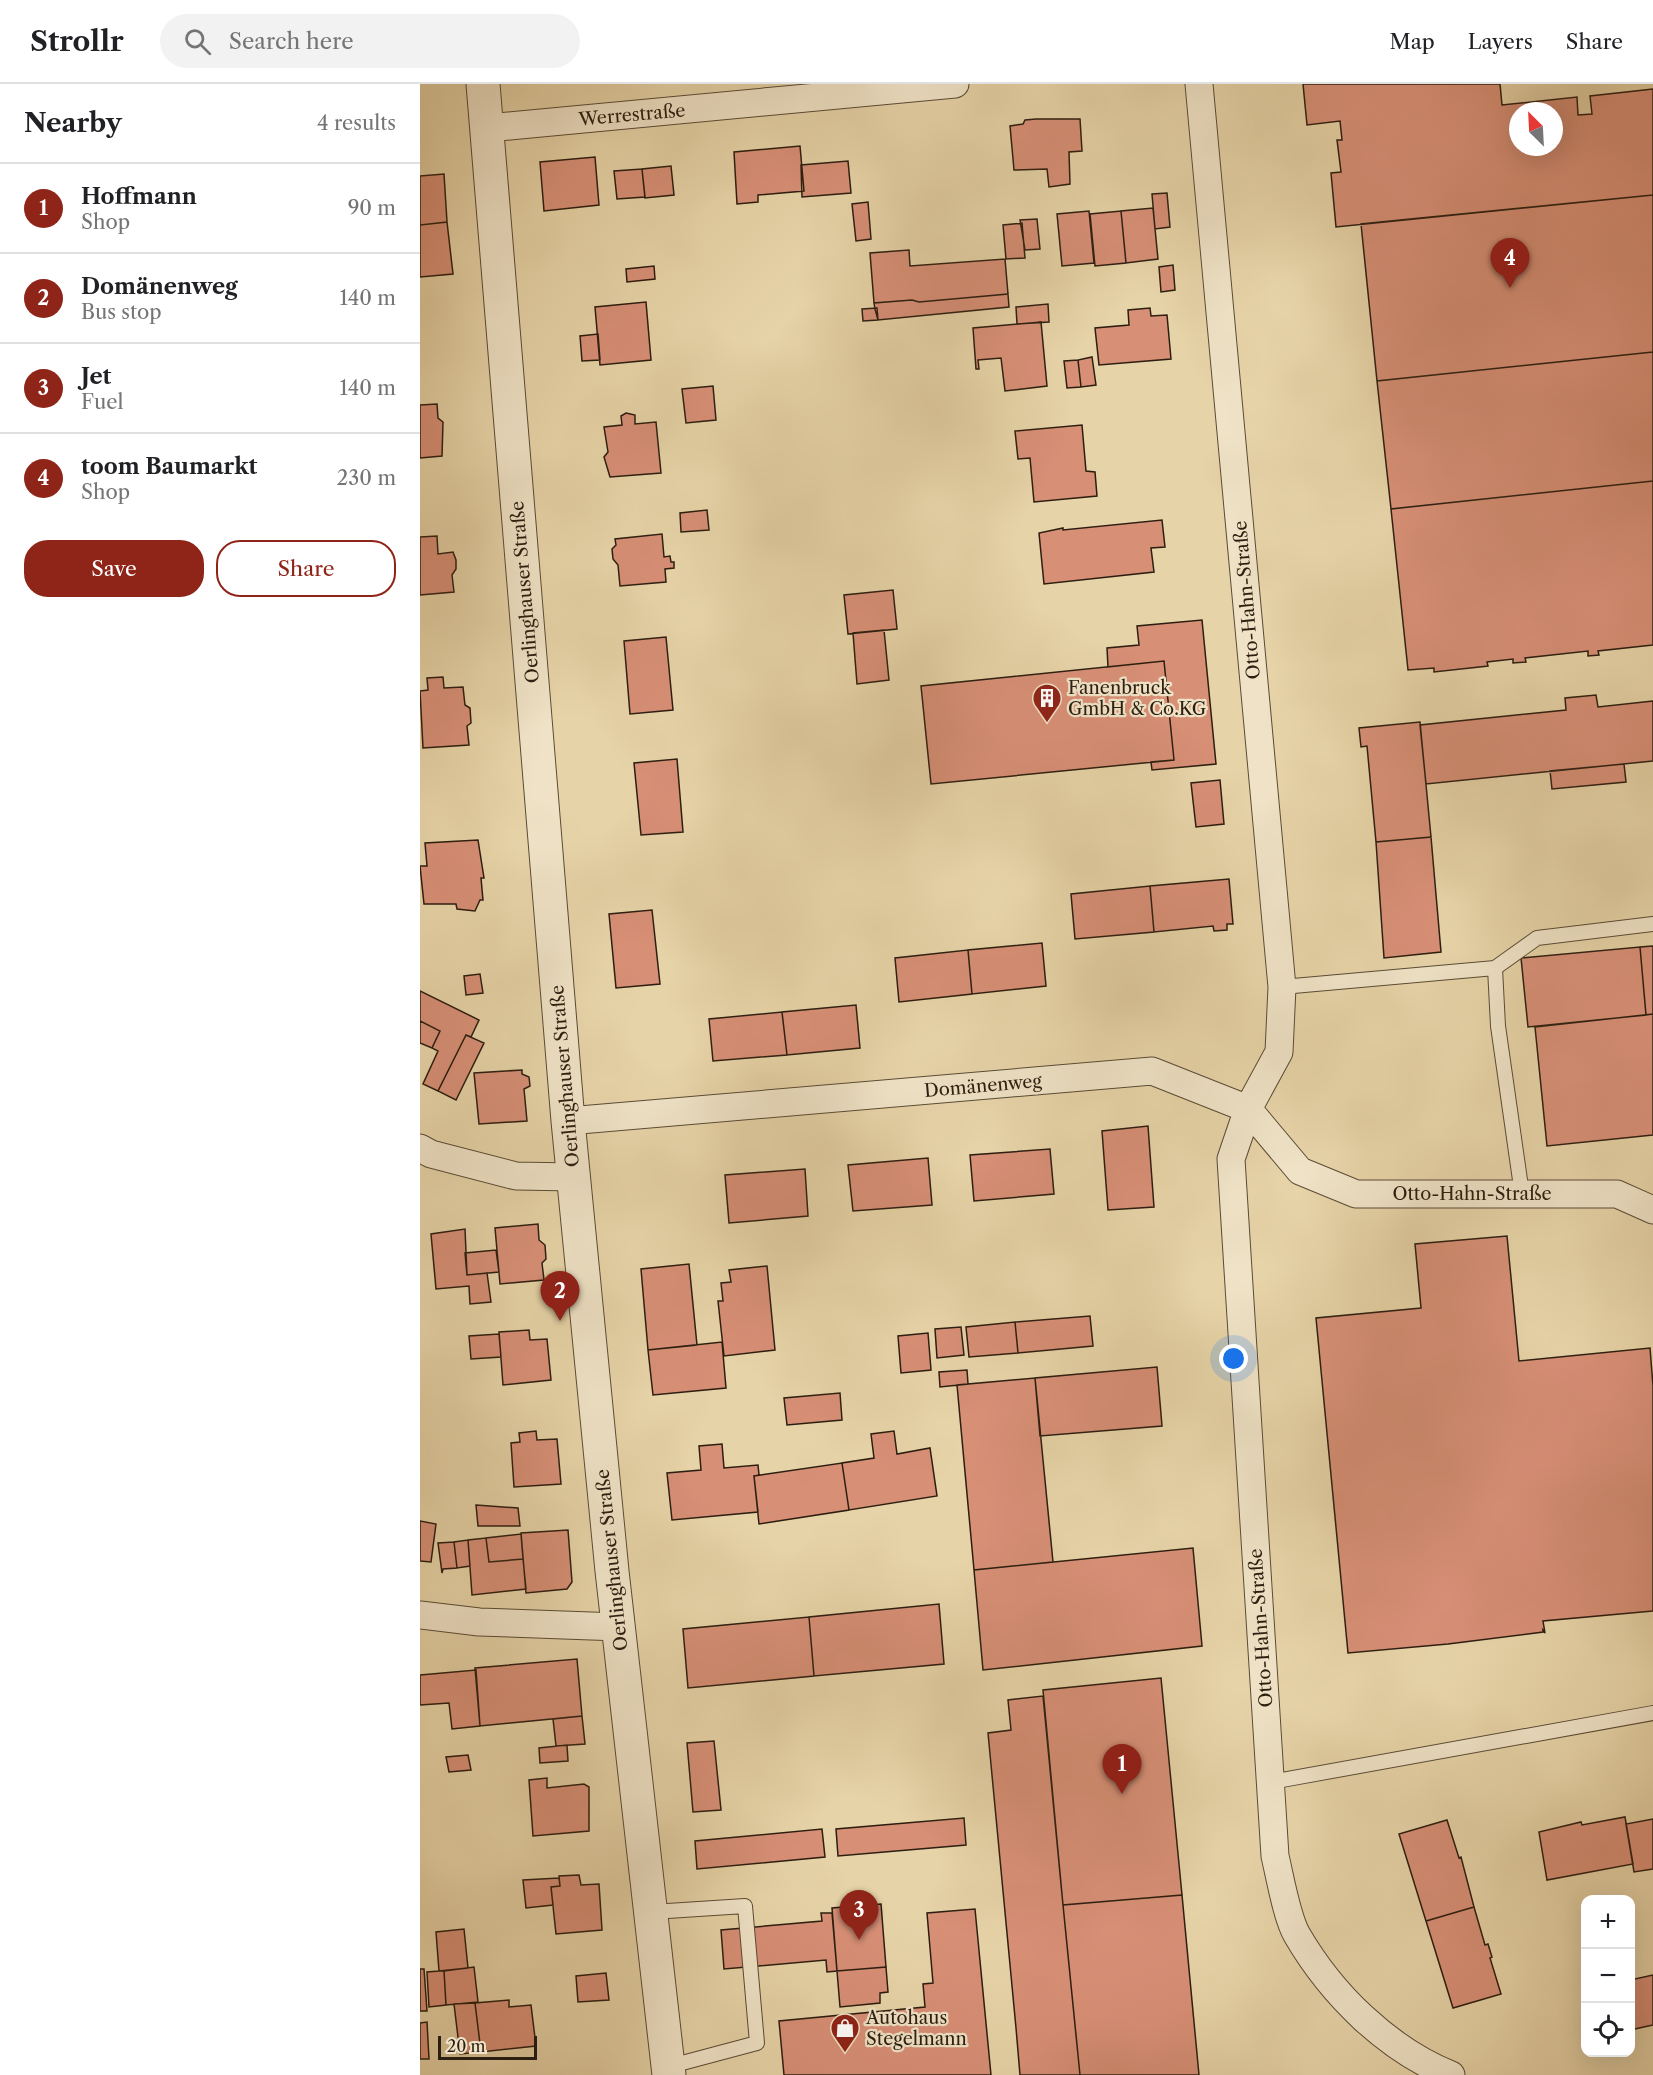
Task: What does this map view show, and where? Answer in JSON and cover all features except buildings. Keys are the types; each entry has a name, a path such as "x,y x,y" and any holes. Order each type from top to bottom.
{"street":[{"name":"Oerlinghauser Straße","path":"483,84 568,1121 619,1627 668,2072"},
{"name":"Werrestraße","path":"488,128 955,84"},
{"name":"Otto-Hahn-Straße","path":"1199,84 1282,987 1280,1052 1248,1109 1231,1159 1275,1856 1296,1934 1351,2009 1425,2065 1451,2075"},
{"name":"Domänenweg","path":"568,1121 1152,1071 1248,1109"},
{"name":"Otto-Hahn-Straße","path":"1248,1109 1300,1171 1356,1194 1617,1194 1653,1210"},
{"path":"420,1148 431,1154 516,1176 574,1177"},
{"path":"420,1616 479,1622 619,1627"}],"lane":[{"path":"1282,987 1495,968 1537,938 1653,924"},
{"path":"1495,968 1498,1026 1522,1194"},
{"path":"1271,1782 1653,1713"},
{"path":"652,1912 745,1905 757,2043 668,2072"}],"place":[{"name":"toom Baumarkt","path":"1510,288"},
{"name":"Fanenbruck GmbH & Co.KG","path":"1047,724"},
{"name":"Domänenweg","path":"560,1321"},
{"name":"Hoffmann","path":"1122,1794"},
{"name":"Jet","path":"859,1940"},
{"name":"Autohaus Stegelmann","path":"845,2054"}]}
